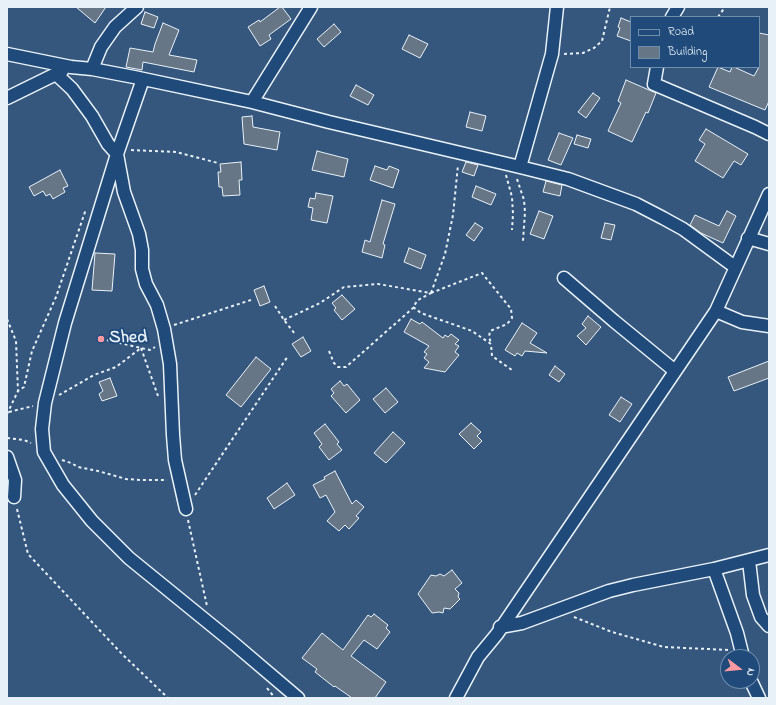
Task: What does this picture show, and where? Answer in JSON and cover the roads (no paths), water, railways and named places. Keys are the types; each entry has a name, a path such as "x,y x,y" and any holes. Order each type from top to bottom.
{"street":[{"path":"92,70 101,47 112,32 137,7"},
{"path":"252,102 311,7"},
{"path":"512,165 552,54 557,7"},
{"path":"673,16 678,7"},
{"path":"7,54 142,79 252,102 329,122 568,179 636,204 683,229 735,267"},
{"path":"7,98 71,67"},
{"path":"657,68 654,84 769,134"},
{"path":"56,74 72,89 92,116 108,144 117,154 124,192 139,234 142,250 142,269 146,284 157,305 164,328 170,364 175,460 186,508"},
{"path":"142,79 117,154 65,323 45,403 42,429 44,452 63,485 92,521 129,558 298,698"},
{"path":"456,698 478,657 497,634 500,627 716,311 769,194"},
{"path":"748,238 769,244"},
{"path":"564,278 675,371"},
{"path":"716,311 742,322 769,326"},
{"path":"7,456 15,480 14,497"},
{"path":"500,627 522,622 609,591 714,569 769,555"},
{"path":"749,561 753,595 761,617 769,626"},
{"path":"714,569 737,632 741,649"}],"place":[{"name":"Shed","path":"101,339"}]}
